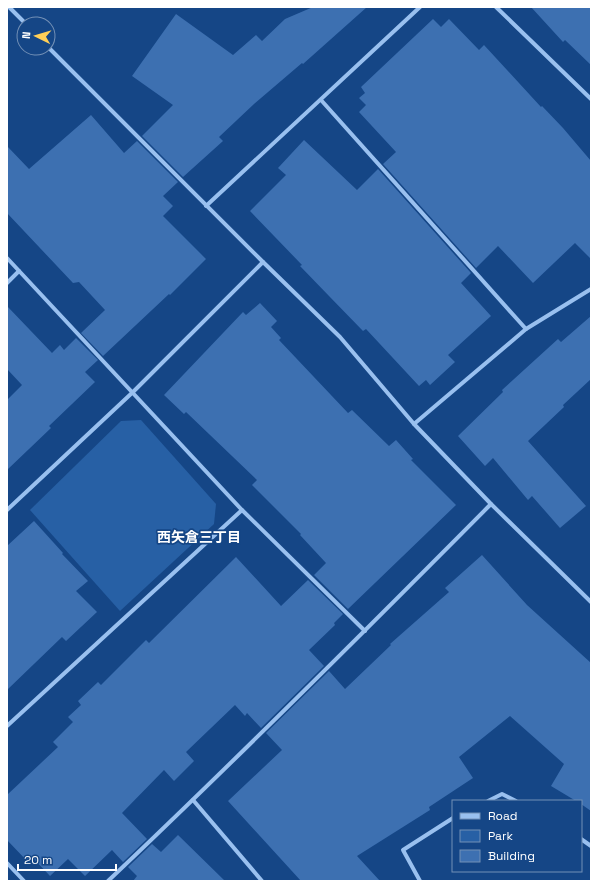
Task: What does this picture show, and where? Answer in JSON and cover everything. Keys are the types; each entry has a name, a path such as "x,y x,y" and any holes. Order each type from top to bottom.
{"street":[{"path":"9,7 18,16"},
{"path":"206,206 420,7"},
{"path":"496,7 591,99"},
{"path":"56,54 206,206 340,337 414,424 490,504 591,602"},
{"path":"321,100 526,329"},
{"path":"7,258 242,510 365,631"},
{"path":"7,510 132,392 263,262"},
{"path":"7,282 19,271"},
{"path":"414,424 526,329 591,289"},
{"path":"108,881 193,800 365,631 490,504"},
{"path":"7,726 242,510"},
{"path":"490,800 502,794 514,800"},
{"path":"193,800 262,881"},
{"path":"420,881 403,850 452,819"},
{"path":"582,840 591,846"},
{"path":"7,863 24,881"}],"green space":[{"path":"141,420 216,504 214,524 120,611 30,510 121,421"}],"building":[{"path":"313,7 367,7 303,64 302,63 254,104 219,137 223,141 183,177 142,136 173,105 132,76 176,14 233,55 256,35 262,41 285,19"},
{"path":"531,7 591,7 591,65 565,40 563,42"},
{"path":"433,19 441,27 449,19 479,50 484,45 541,107 542,106 563,128 591,161 591,259 575,243 533,283 498,246 476,268 383,164 396,152 359,112 366,105 359,98 365,93 361,87"},
{"path":"91,115 124,153 137,141 178,182 163,196 173,206 163,216 206,259 170,295 169,294 103,356 81,333 105,310 79,282 73,283 7,213 7,146 29,169"},
{"path":"304,140 357,190 378,169 471,273 461,283 491,316 448,355 455,362 430,385 426,380 419,386 366,329 363,331 300,266 302,265 250,211 286,175 278,168"},
{"path":"260,303 277,321 271,327 281,338 279,340 348,413 352,410 389,446 396,440 413,459 411,460 456,505 348,609 314,575 326,563 300,535 301,534 252,485 257,480 186,412 184,414 164,395 243,312 246,315"},
{"path":"7,306 52,353 60,345 64,350 76,338 98,360 85,372 95,382 49,426 51,428 7,470 7,400 22,385 7,369"},
{"path":"591,316 591,379 528,441 586,506 560,528 532,496 528,500 493,458 485,466 458,436 503,392 502,390 558,339 561,342"},
{"path":"34,521 63,553 62,554 88,581 76,591 97,612 66,641 62,637 7,690 7,546"},
{"path":"482,555 527,605 591,663 591,811 582,805 582,800 574,800 551,786 564,764 510,716 459,757 473,778 429,807 430,810 357,856 380,881 301,881 228,801 282,750 266,733 329,671 345,689 391,645 390,644 449,592 445,588"},
{"path":"236,557 281,606 308,580 343,614 334,623 335,625 309,650 324,666 261,728 247,713 245,716 235,705 186,752 194,761 174,781 164,770 122,813 147,839 123,862 112,850 85,876 68,859 50,876 33,858 28,862 7,840 7,795 58,747 53,742 73,722 68,717 81,705 78,701 98,682 101,685 146,640 149,643"},
{"path":"178,835 225,881 133,881 137,876 128,867 152,844 161,852"}],"district":[{"name":"西矢倉三丁目","path":"199,537"}]}
